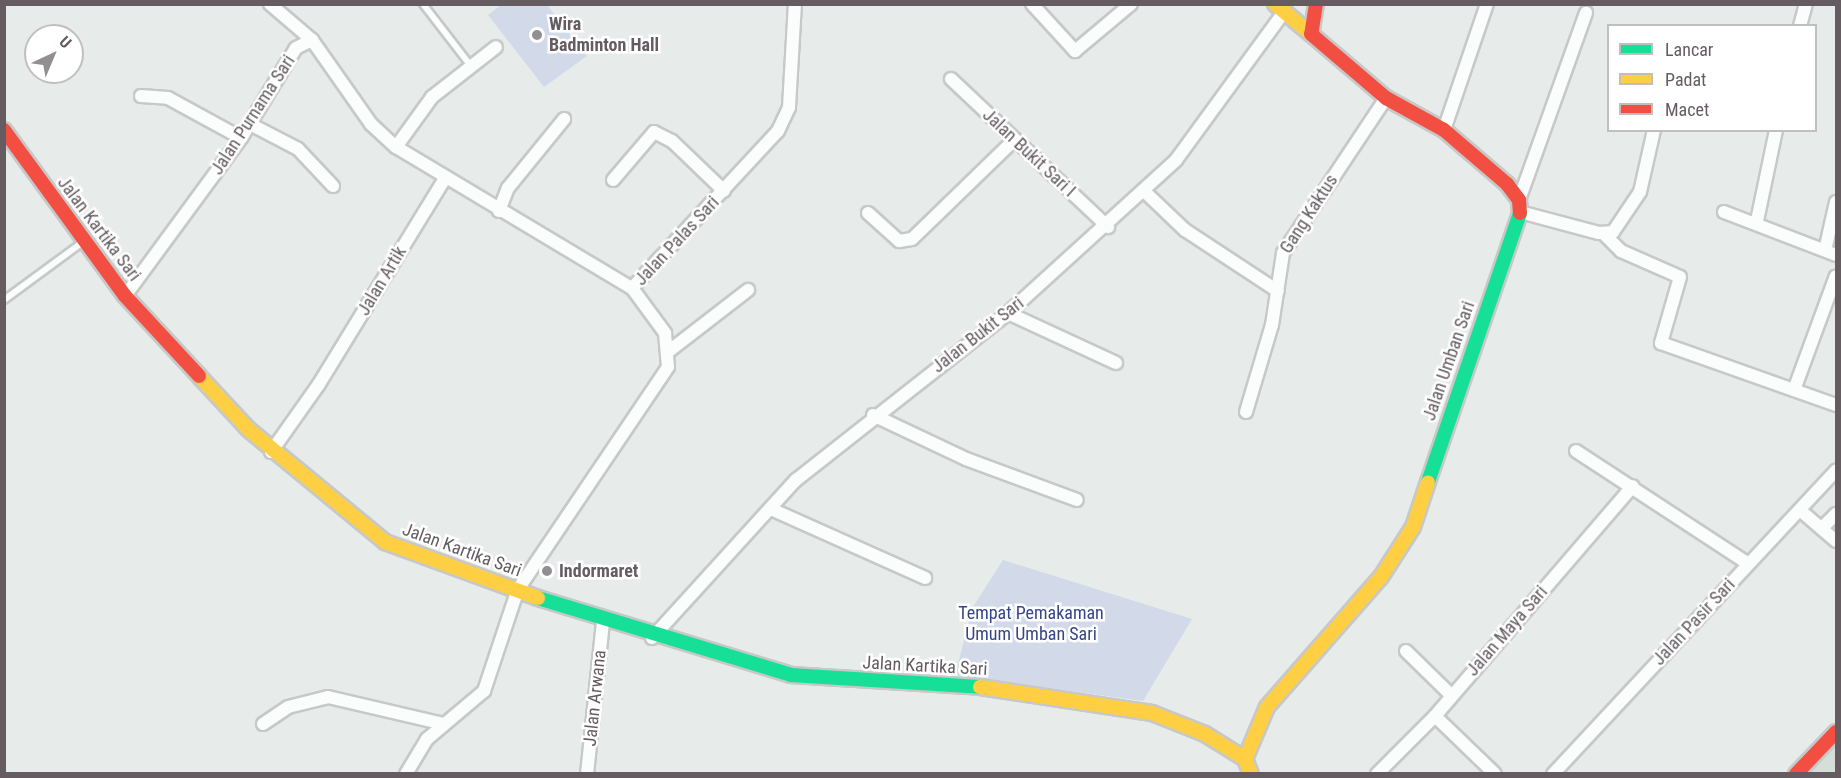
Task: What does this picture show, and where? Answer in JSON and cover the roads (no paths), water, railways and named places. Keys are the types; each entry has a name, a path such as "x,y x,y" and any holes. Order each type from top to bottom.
{"main road":[{"path":"1311,34 1316,4"},
{"path":"1279,9 1386,98 1444,130 1520,206"},
{"name":"Jalan Kartika Sari","path":"4,130 83,241 126,296 271,452 385,542 603,622 652,638 791,675 952,682 1152,714 1205,734 1245,759"},
{"name":"Jalan Umban Sari","path":"1245,759 1267,707 1288,677 1381,577 1413,526 1520,206"},
{"path":"1796,774 1836,732"},
{"path":"1245,759 1251,774"}],"street":[{"path":"270,4 312,40"},
{"name":"Jalan Palas Sari","path":"669,351 665,333 632,288 759,157 789,107 795,4"},
{"path":"1032,4 1075,51 1131,4"},
{"path":"1444,130 1487,4"},
{"path":"1801,24 1806,4"},
{"name":"Jalan Bukit Sari","path":"652,638 700,579 771,509 796,480 873,415 1008,313 1108,227 1176,160 1279,9"},
{"path":"1586,13 1520,206 1605,235 1621,251 1680,277 1658,337 1673,350 1836,405"},
{"name":"Jalan Purnama Sari","path":"126,296 241,138 296,48 312,40 371,124 396,147 499,211 632,288"},
{"path":"396,147 432,97 496,47"},
{"name":"Jalan Bukit Sari I","path":"951,79 1108,227"},
{"path":"141,96 168,98 241,138"},
{"name":"Gang Kaktus","path":"1246,412 1278,291 1283,254 1386,98"},
{"path":"499,211 508,188 564,119"},
{"path":"250,124 298,150 333,186"},
{"path":"613,180 654,132 672,141 724,191"},
{"path":"1605,235 1640,192 1654,132"},
{"path":"1757,221 1776,132"},
{"path":"868,213 899,241 912,239 1014,140"},
{"name":"Jalan Artik","path":"271,452 320,384 445,178"},
{"path":"1144,191 1185,230 1278,291"},
{"path":"1826,246 1836,202"},
{"path":"1724,212 1757,221 1826,246 1836,255"},
{"path":"1794,390 1836,276"},
{"path":"406,774 427,739 484,691 518,589 624,438 668,367 669,351 748,290"},
{"path":"1008,313 1116,363"},
{"path":"873,415 966,459 1077,500"},
{"path":"1575,451 1633,486 1748,563"},
{"name":"Jalan Pasir Sari","path":"1553,774 1836,471"},
{"name":"Jalan Maya Sari","path":"1377,774 1435,716 1633,486"},
{"path":"771,509 925,578"},
{"path":"1801,511 1836,541"},
{"path":"1822,528 1836,514"},
{"name":"Jalan Arwana","path":"587,774 603,622"},
{"path":"1406,651 1452,696"},
{"path":"263,724 288,707 328,697 444,724"},
{"path":"1435,716 1495,774"}],"lane":[{"path":"423,4 471,66"},
{"path":"4,300 83,241"}],"place":[{"name":"Wira Badminton Hall","path":"537,35"},
{"name":"Indormaret","path":"547,571"}],"park label":[{"name":"Tempat Pemakaman Umum Umban Sari","path":"1031,624"}]}
